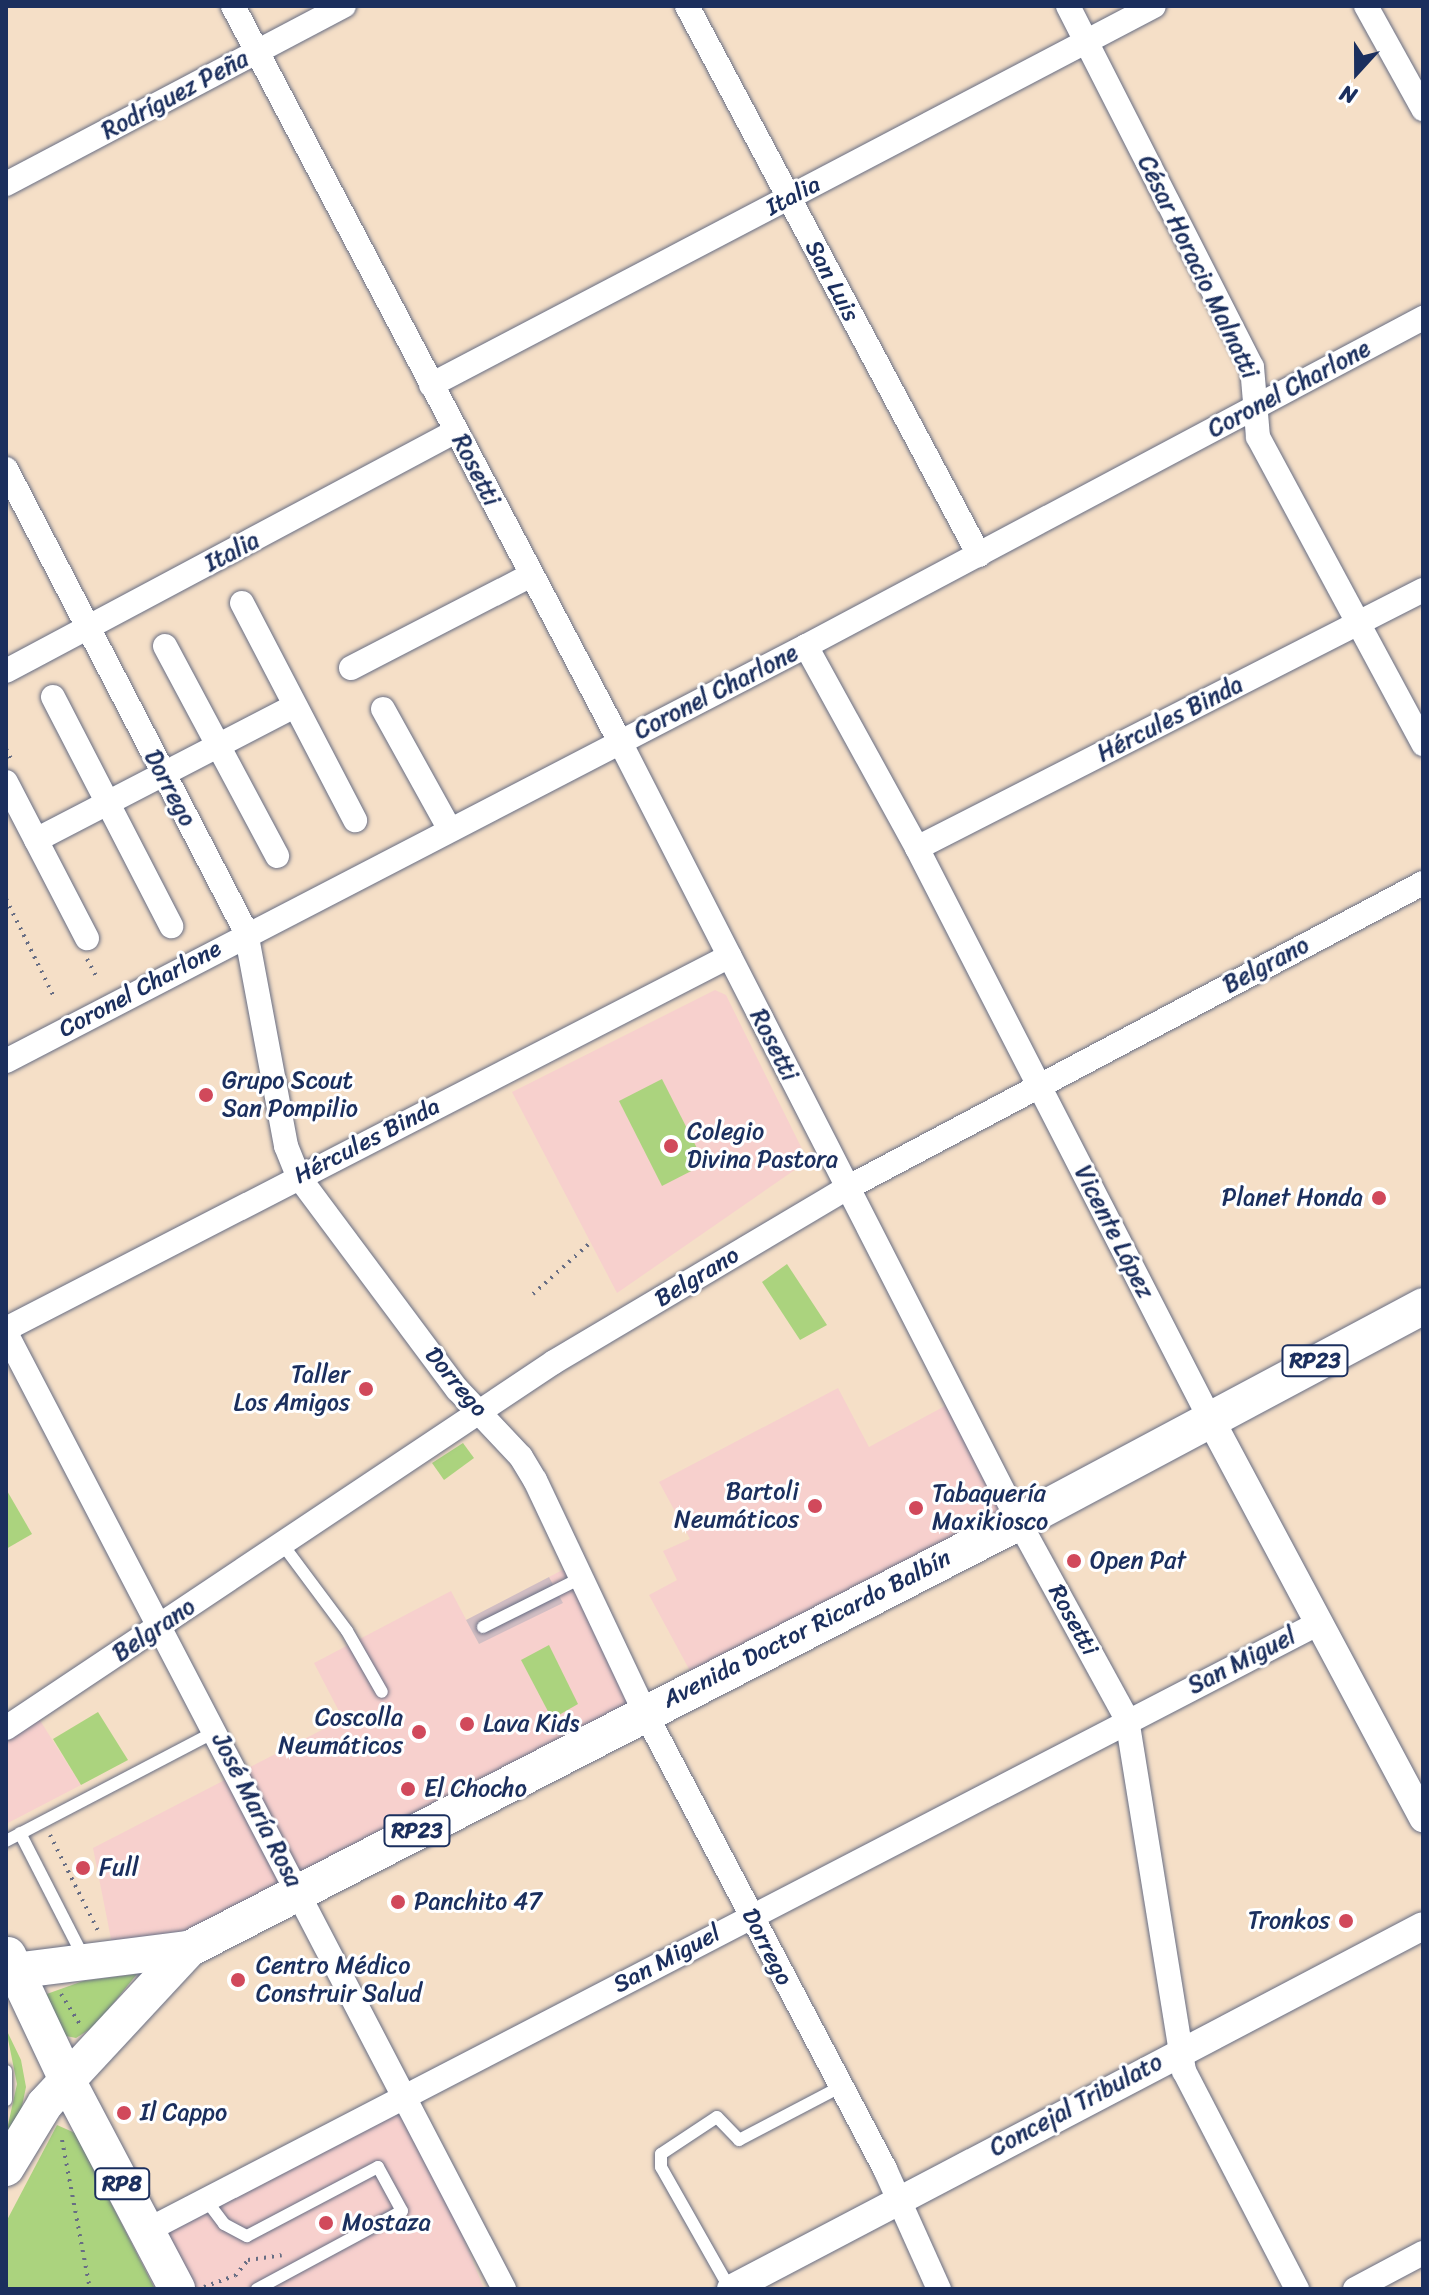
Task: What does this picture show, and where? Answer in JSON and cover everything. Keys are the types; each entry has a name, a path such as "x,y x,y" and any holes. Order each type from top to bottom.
{"main road":[{"name":"Avenida Doctor Ricardo Balbín","path":"67,2080 189,1949 644,1711 1019,1522 1209,1417 1423,1306"},
{"name":"Avenida Doctor Ricardo Balbín","path":"10,1965 92,1948 189,1949"},
{"name":"RP8","path":"10,1965 146,2231 190,2288"},
{"name":"RP23","path":"6,2168 32,2121 67,2080"}],"street":[{"name":"Rosetti","path":"233,6 529,576 619,740 1019,1522 1127,1719 1180,2051 1193,2094 1297,2289"},
{"name":"Rodríguez Peña","path":"6,184 344,6"},
{"name":"San Luis","path":"687,6 979,555"},
{"name":"César Horacio Malnatti","path":"1068,6 1252,367 1258,437 1423,744"},
{"name":"Italia","path":"431,385 1154,6"},
{"path":"1366,6 1423,109"},
{"name":"Coronel Charlone","path":"6,1061 246,932 806,646 1423,318"},
{"name":"Italia","path":"6,671 456,431"},
{"name":"Dorrego","path":"6,469 246,932 286,1146 298,1176 457,1389 482,1414 535,1480 644,1711 840,2087 939,2289"},
{"path":"351,668 529,576"},
{"name":"Hércules Binda","path":"917,848 1423,590"},
{"path":"242,603 355,820"},
{"path":"165,646 277,856"},
{"name":"Vicente López","path":"806,646 917,848 1209,1417 1423,1818"},
{"path":"53,697 171,926"},
{"path":"36,840 294,706"},
{"path":"383,709 449,828"},
{"path":"6,782 87,938"},
{"name":"Belgrano","path":"6,1728 482,1414 554,1362 847,1188 1423,883"},
{"name":"Hércules Binda","path":"6,1331 298,1176 730,956"},
{"name":"José María Rosa","path":"6,1331 504,2289"},
{"name":"San Miguel","path":"146,2231 1127,1719 1317,1624"},
{"name":"Concejal Tribulato","path":"730,2289 1423,1926"},
{"path":"1355,2289 1423,2253"}],"lane":[{"path":"283,1545 347,1631 382,1692"},
{"path":"483,1627 581,1578"},
{"path":"6,1841 216,1731"},
{"path":"20,1833 92,1948"},
{"path":"6,2071 6,2100"},
{"path":"730,2289 661,2167 661,2154 717,2117 739,2140 840,2087"},
{"path":"206,2200 224,2224 247,2236 378,2167 402,2211 257,2289"}],"path":[{"path":"6,899 54,997"},
{"path":"533,1294 590,1243"},
{"path":"61,1825 48,1831 92,1948"},
{"path":"61,1994 82,2028"},
{"path":"62,2140 90,2289"},
{"path":"190,2288 235,2276 248,2260 285,2254"}],"shaded area":[{"name":"Colegio Divina Pastora","path":"715,990 726,995 804,1153 799,1167 617,1293 512,1092"},
{"path":"838,1388 869,1447 956,1400 1019,1522 697,1684 649,1595 677,1580 663,1551 690,1539 659,1482"},
{"path":"574,1564 644,1711 300,1892 115,1959 93,1848 343,1719 314,1663 451,1591 479,1644 559,1595 549,1577"},
{"path":"549,1577 563,1603 479,1644 466,1620"},
{"path":"34,1711 81,1785 6,1824 6,1728"},
{"path":"406,2097 484,2289 177,2289 146,2231"}],"green space":[{"path":"662,1079 705,1164 662,1186 619,1101"},
{"path":"787,1264 827,1325 800,1340 762,1282"},
{"path":"463,1443 474,1458 444,1480 432,1463"},
{"path":"6,1489 32,1534 6,1549"},
{"path":"549,1645 578,1704 552,1719 521,1660"},
{"path":"98,1712 128,1760 81,1785 53,1739"},
{"path":"137,1974 95,2026 76,2038 66,2036 44,1995 83,1981"},
{"path":"6,2029 21,2060 26,2087 21,2111 6,2134 17,2084"},
{"path":"57,2125 75,2133 155,2289 6,2289 6,2222"}],"place":[{"name":"Grupo Scout San Pompilio","path":"206,1095"},
{"name":"Colegio Divina Pastora","path":"671,1146"},
{"name":"Planet Honda","path":"1379,1198"},
{"name":"Taller Los Amigos","path":"366,1389"},
{"name":"Bartoli Neumáticos","path":"815,1506"},
{"name":"Tabaquería Maxikiosco","path":"916,1508"},
{"name":"Open Pat","path":"1074,1561"},
{"name":"Lava Kids","path":"467,1724"},
{"name":"Coscolla Neumáticos","path":"419,1732"},
{"name":"El Chocho","path":"408,1789"},
{"name":"Full","path":"83,1868"},
{"name":"Panchito 47","path":"398,1902"},
{"name":"Tronkos","path":"1346,1921"},
{"name":"Centro Médico Construir Salud","path":"238,1980"},
{"name":"Il Cappo","path":"124,2113"},
{"name":"Mostaza","path":"326,2223"}]}
